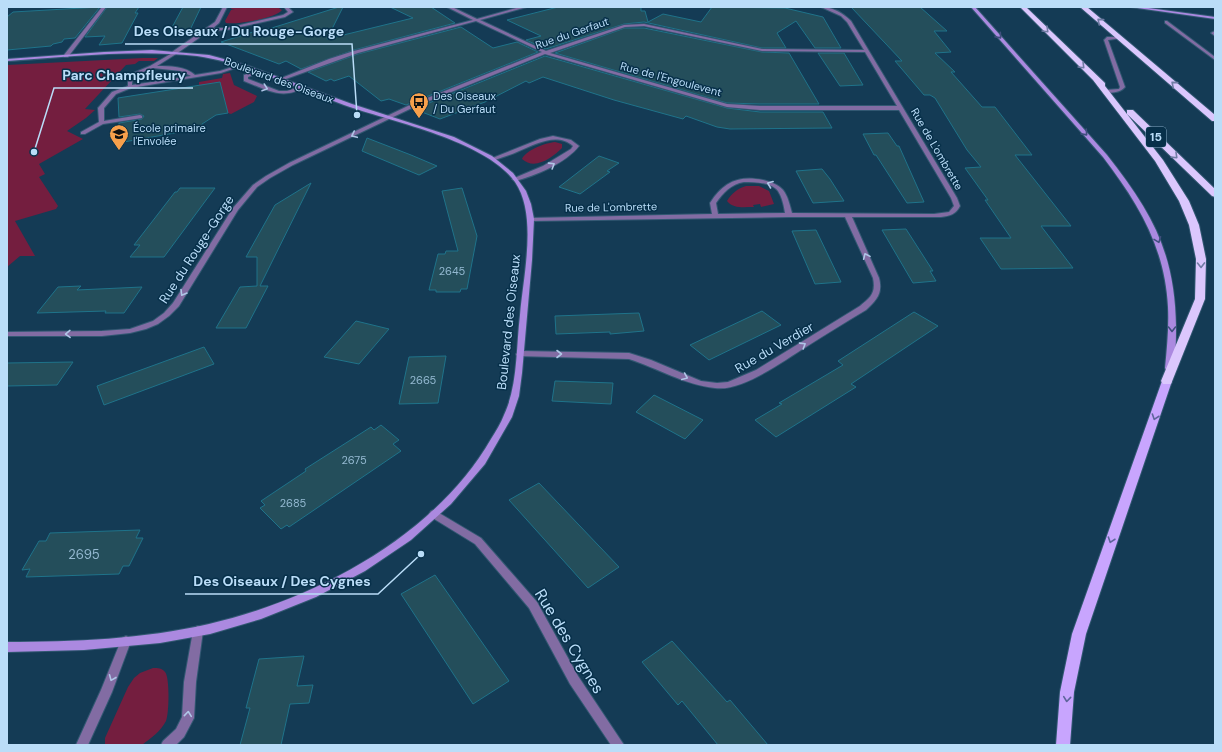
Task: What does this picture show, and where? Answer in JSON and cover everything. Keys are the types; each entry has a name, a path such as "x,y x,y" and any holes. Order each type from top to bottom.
{"highway":[{"path":"1023,7 1106,91 1166,171 1189,212 1197,236 1201,260 1200,299 1168,381"},
{"path":"1083,7 1215,119"},
{"name":"15","path":"1106,91 1215,194"},
{"path":"1196,103 1215,113"}],"main road":[{"path":"1062,745 1067,692 1079,634 1168,381"}],"street":[{"path":"66,56 104,7"},
{"path":"130,87 130,79 133,75 174,53 208,30 218,21 225,7"},
{"path":"208,30 228,29 284,16 291,12 286,7"},
{"name":"Rue de l'Engoulevent","path":"449,7 544,53 561,59 734,106 760,108 901,108"},
{"path":"281,80 331,60 356,52 525,7"},
{"name":"Rue de L'ombrette","path":"531,219 789,215 941,215 952,213 957,208 954,198 847,19 836,11 823,7"},
{"path":"973,7 1105,156 1125,181 1147,214 1164,256 1172,290 1172,337 1168,381"},
{"path":"1132,7 1215,18"},
{"path":"1163,7 1215,14"},
{"path":"1166,22 1215,59"},
{"name":"Rue du Gerfaut","path":"389,118 412,106 544,53 621,28 641,24 762,50 866,51"},
{"path":"1106,91 1120,90 1123,87 1106,40 1109,38 1120,38"},
{"name":"Boulevard des Oiseaux","path":"7,60 121,53 174,53 214,57 242,65 457,142 493,159 507,170 525,194 531,219 520,354 514,399 502,428 488,452 466,482 434,514 411,534 378,557 297,600 261,613 198,631 160,638 126,641 7,647"},
{"path":"102,123 101,108 114,94 130,87 195,77 220,72 242,65"},
{"path":"152,66 180,70 192,74 195,77"},
{"path":"258,71 246,76 246,80 279,93 288,92 302,87"},
{"path":"83,133 102,123 140,117"},
{"name":"Rue du Rouge-Gorge","path":"7,334 115,333 144,327 160,320 172,311 235,209 255,186 291,164 389,118"},
{"path":"493,159 549,137 560,138 574,143 576,146 543,170 515,179"},
{"path":"715,216 714,203 722,192 734,182 751,181 769,184 779,189 789,215"},
{"name":"Rue du Verdier","path":"520,354 618,355 644,360 703,384 717,386 738,382 759,372 854,314 873,298 878,287 876,278 848,216"},
{"name":"Rue des Cygnes","path":"434,514 478,541 534,605 574,680 618,745"},
{"path":"167,745 180,733 188,718 190,682 198,631"},
{"path":"82,745 106,692 126,641"}],"shaded area":[{"path":"232,7 277,7 282,10 273,16 265,18 238,23 226,23 225,21 231,10 235,9 231,9"},
{"path":"158,58 154,61 139,61 135,64 126,65 85,109 95,110 67,131 83,139 39,164 45,174 39,177 58,206 56,209 15,221 35,256 20,256 7,267 7,65"},
{"path":"230,73 234,85 257,96 254,102 231,114 228,113 220,83 199,85 199,82 222,78 223,74"},
{"path":"555,142 562,144 562,148 549,159 532,164 522,159 527,153 536,148"},
{"path":"746,186 759,186 769,191 774,204 761,207 760,204 753,205 754,207 739,207 729,204 727,201 731,196 740,188"},
{"path":"153,668 160,668 167,675 168,711 164,725 156,734 142,745 105,745 105,738 128,687 134,678 140,673"}],"building":[{"path":"100,7 75,38 64,39 62,42 51,46 7,50 7,17 13,12"},
{"path":"107,7 139,7 135,13 138,13 122,43 99,45 105,36 85,37"},
{"path":"183,7 201,7 189,32 169,33"},
{"path":"343,7 327,39 413,18 390,7 431,7 455,23 354,50 301,69 286,61 279,64 221,42 256,31 259,32"},
{"path":"558,7 641,7 641,11 645,11 648,22 663,14 701,22 712,7 785,8 823,17 841,48 815,48 796,21 777,33 786,48 762,48 644,22 624,24 546,49 526,40 541,36 507,20"},
{"path":"851,7 920,7 947,31 934,31 951,52 935,53 955,72 951,72 982,107 995,107 1032,155 1015,155 1071,226 1041,226 1073,268 1001,269 980,238 1011,238 985,200 988,200 965,168 981,167 967,150 935,98 930,95 924,95 895,61 902,61"},
{"path":"461,27 493,48 517,42 538,52 406,105 389,99 381,101 349,76 334,81 331,79 326,81 308,72 358,54"},
{"path":"625,28 644,28 762,52 789,53 819,104 727,103 555,53"},
{"path":"818,53 844,53 863,85 840,86"},
{"path":"545,56 727,108 760,112 823,112 832,128 730,129 717,127 686,116 683,119 614,100 543,77 529,83 526,81 485,102 440,119 414,109"},
{"path":"220,82 228,113 216,115 202,124 203,128 118,143 117,126 119,126 119,123 142,119 144,116 140,114 119,117 118,98"},
{"path":"888,133 897,146 899,146 924,202 907,203 876,155 874,155 863,134"},
{"path":"367,138 437,166 419,175 362,151"},
{"path":"599,156 619,163 607,171 610,172 580,194 559,187"},
{"path":"822,169 844,201 813,203 796,171"},
{"path":"311,183 260,286 268,286 246,328 216,328 240,287 257,286 257,257 246,257 275,205"},
{"path":"180,188 215,188 164,257 130,257 140,245 134,245 175,192 177,192"},
{"path":"462,188 477,236 467,289 461,289 460,292 436,292 436,290 429,290 438,254 445,254 446,251 458,251 442,191"},
{"path":"906,229 933,271 930,271 936,281 913,283 882,230"},
{"path":"816,230 841,282 815,284 792,231"},
{"path":"81,286 77,290 142,287 124,313 105,313 106,311 37,313 58,287"},
{"path":"762,311 781,325 709,360 690,345"},
{"path":"914,312 938,326 851,384 856,387 776,437 755,420 782,404 779,403 843,365 838,361"},
{"path":"639,313 644,331 610,334 610,332 556,334 555,316"},
{"path":"356,321 389,329 359,364 324,357"},
{"path":"204,347 214,364 104,405 97,386"},
{"path":"446,356 438,403 399,404 409,357"},
{"path":"73,362 57,385 7,386 7,363"},
{"path":"555,381 613,383 611,404 552,401"},
{"path":"654,395 703,420 685,439 636,412"},
{"path":"381,425 399,440 393,444 401,451 289,527 287,525 281,529 260,508 265,505 261,501 306,471 305,469 371,427 374,430"},
{"path":"539,483 619,567 588,588 509,500"},
{"path":"140,530 136,538 143,538 129,566 123,566 119,574 26,577 30,569 22,570 39,541 46,541 50,533"},
{"path":"435,575 509,681 473,704 401,594"},
{"path":"672,641 727,702 730,700 768,745 718,745 682,701 678,705 642,662"},
{"path":"304,656 297,686 313,685 309,703 290,704 281,745 240,745 250,708 246,708 259,659"}],"place":[{"name":"Des Oiseaux / Du Rouge-Gorge","path":"357,115"},
{"name":"Des Oiseaux / Du Gerfaut","path":"419,119"},
{"name":"École primaire l'Envolée","path":"119,151"},
{"name":"Parc Champfleury","path":"34,152"},
{"name":"Des Oiseaux / Des Cygnes","path":"421,554"}]}
